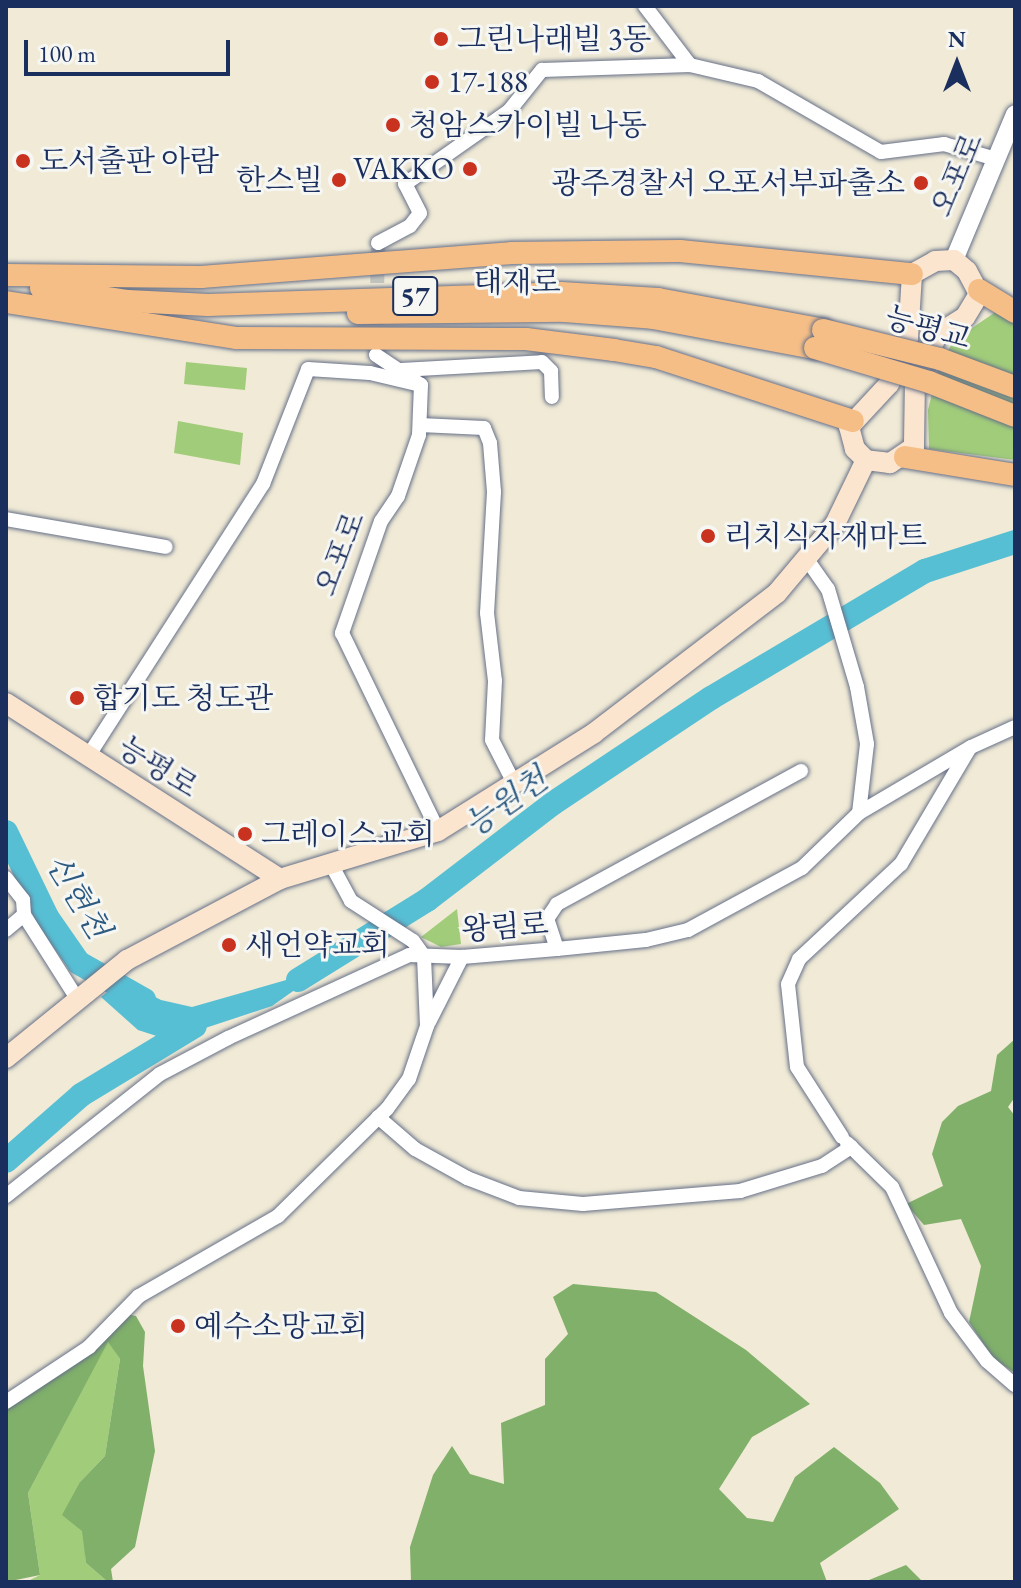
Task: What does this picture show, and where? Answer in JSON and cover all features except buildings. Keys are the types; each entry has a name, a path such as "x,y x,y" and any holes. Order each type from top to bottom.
{"highway":[{"path":"6,277 201,277 511,253 680,251 912,274"},
{"name":"태재로","path":"6,277 82,296 208,305 561,293 658,299 819,339 1015,416"},
{"path":"979,290 1015,312"},
{"name":"태재로","path":"6,295 131,312 565,311 653,318 819,339"},
{"path":"6,302 237,338 526,339 614,350 656,357 853,421"},
{"name":"능평교","path":"819,339 940,359 1015,387"},
{"path":"905,457 1015,475"}],"main road":[{"name":"오포로","path":"912,274 935,261 954,260 979,290"},
{"path":"912,274 908,338 889,384 849,427 855,449 866,460 890,463 905,457 914,447 917,425 915,380 938,334 965,317 979,290"},
{"path":"6,1058 127,960 280,879 438,831 594,733 777,593 835,524 866,460"},
{"name":"능평로","path":"6,703 87,758 280,879"}],"street":[{"path":"645,6 690,65"},
{"path":"378,243 410,226 420,213 405,184 509,111 542,70 690,65 758,81 881,152 944,144 996,159"},
{"name":"오포로","path":"954,260 1015,114"},
{"path":"376,355 386,366 401,370 542,362 551,371 552,397"},
{"path":"87,758 263,484 308,369 370,373 421,385"},
{"path":"401,370 421,385"},
{"name":"오포로","path":"421,385 420,425 398,496 381,521 342,633 438,831"},
{"path":"420,425 484,428 494,492 487,613 495,681 492,740 514,783"},
{"path":"6,519 166,547"},
{"path":"806,558 828,589 857,687 867,744 859,813"},
{"name":"왕림로","path":"6,1196 160,1074 409,955 462,957 557,949 646,940 688,930 802,868 859,813 971,747 1015,727"},
{"path":"971,747 901,864 799,959 788,984 797,1067 845,1140 892,1187 951,1313 987,1361 1015,1385"},
{"path":"557,949 547,919 557,904 801,771"},
{"path":"331,864 355,903 413,941 424,956 427,1026"},
{"path":"6,878 23,900 24,915 78,1000"},
{"path":"6,930 24,915"},
{"path":"6,1402 89,1347 139,1296 200,1265 278,1216 378,1117 409,1079 427,1026 462,957"},
{"path":"378,1117 415,1149 467,1178 519,1198 583,1204 740,1191 822,1166 845,1140"}],"green space":[{"path":"997,311 1015,320 1015,460 929,449 928,410 937,373 953,341"},
{"path":"186,362 247,368 245,390 184,384"},
{"path":"178,421 243,433 240,465 174,453"},
{"path":"457,909 461,944 441,947 421,937"},
{"path":"1015,1039 1015,1097 1008,1107 1015,1116 1015,1373 993,1358 969,1322 981,1266 961,1219 924,1225 906,1204 943,1186 932,1154 942,1122 958,1106 991,1091 997,1055"},
{"path":"573,1284 656,1292 746,1350 810,1404 752,1437 719,1489 747,1518 773,1522 795,1477 834,1447 880,1483 899,1509 820,1563 827,1582 411,1582 410,1547 433,1475 452,1446 470,1474 504,1484 501,1423 545,1405 545,1359 568,1334 553,1297"},
{"path":"126,1314 136,1316 145,1332 143,1366 155,1451 135,1547 111,1569 113,1582 108,1582 86,1563 82,1531 62,1515 80,1482 105,1456 120,1359 108,1342 28,1493 40,1575 6,1582 6,1409 92,1350"},
{"path":"108,1341 120,1359 105,1456 80,1482 86,1563 108,1582 26,1582 40,1575 28,1493"},
{"path":"906,1565 923,1582 864,1582"}],"water":[{"path":"347,953 272,1006 169,1040 138,1030 101,997 122,980 161,1000 192,1007 321,970"}],"waterway":[{"name":"능원천","path":"298,980 427,900 552,804 711,698 925,571 1015,542"},
{"name":"신현천","path":"6,832 47,917 79,963 144,1000"},
{"name":"능원천","path":"6,1161 81,1095 195,1026"}],"tunnel":[{"path":"376,346 378,243"}],"place":[{"name":"그린나래빌 3동","path":"441,39"},
{"name":"17-188","path":"432,82"},
{"name":"청암스카이빌 나동","path":"393,125"},
{"name":"도서출판 아람","path":"23,161"},
{"name":"VAKKO","path":"470,169"},
{"name":"한스빌","path":"339,180"},
{"name":"광주경찰서 오포서부파출소","path":"921,183"},
{"name":"리치식자재마트","path":"708,536"},
{"name":"합기도 청도관","path":"77,698"},
{"name":"그레이스교회","path":"245,834"},
{"name":"새언약교회","path":"229,945"},
{"name":"예수소망교회","path":"178,1326"}]}
